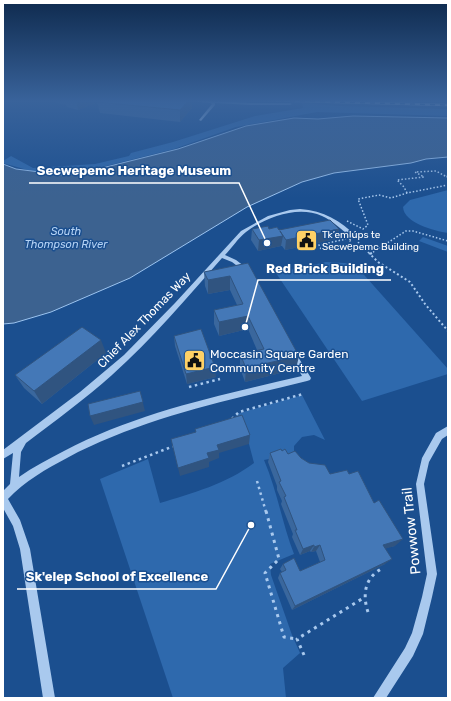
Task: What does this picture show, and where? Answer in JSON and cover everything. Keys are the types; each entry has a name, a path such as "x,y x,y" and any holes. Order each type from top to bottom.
{"street":[{"name":"Chief Alex Thomas Way","path":"3,455 67,407 110,372 155,328 243,232 251,226 277,214 293,212 323,214 354,237"},
{"path":"222,256 234,261 248,271 251,277"},
{"path":"49,698 25,549 19,527 3,498 14,485 72,450 119,430 179,410 307,378 288,344"},
{"name":"Powwow Trail","path":"379,698 409,652 417,634 427,597 432,574 420,484 425,460 439,436 448,430"},
{"path":"14,485 17,452 23,440"}],"path":[{"path":"407,193 404,187 397,180 424,177 415,172 436,171 447,177 448,174"},
{"path":"343,219 363,229 368,225 358,199 379,195 392,198 407,193 448,185"},
{"path":"370,254 406,231 413,231 448,241"},
{"path":"354,237 378,262 410,282 425,304 448,331"},
{"path":"321,249 318,245 336,242"},
{"path":"189,387 220,379"},
{"path":"230,422 239,412 303,394"},
{"path":"122,466 176,446"},
{"path":"256,481 279,559 265,573 284,637 297,639 365,598"},
{"path":"368,612 365,598 365,587 368,580 377,571 383,568"},
{"path":"297,639 304,655"}],"shaded area":[{"path":"202,133 220,133 174,149 82,172 66,173 31,171 3,163 3,161 11,156 33,168 95,164 129,156 131,153"},
{"path":"448,190 448,233 428,228 408,218 403,207 410,200"},
{"path":"423,237 448,246 448,252 419,241"},
{"path":"326,262 345,263 357,267 448,369 448,374 362,401 276,273"},
{"path":"302,395 325,440 314,435 302,437 294,446 294,458 278,457 264,460 269,471 294,554 270,564 271,575 292,635 300,653 283,668 286,698 173,698 100,479 148,459 160,503 221,482 254,463 242,425 231,420 240,413"}],"water":[{"name":"South Thompson River","path":"226,133 448,133 448,157 334,173 302,182 247,207 130,278 51,312 14,323 3,324 3,164 16,169 63,175 86,172 178,149"}],"building":[{"path":"330,220 339,229 286,240 280,231 283,236 259,240 252,229 268,226 269,229 277,227 279,230"},
{"path":"248,263 299,356 246,368 240,354 264,349 248,316 219,322 214,310 243,304 230,276 208,280 204,272"},
{"path":"82,327 101,340 34,391 15,375"},
{"name":"Moccasin Square Garden Community Centre","path":"201,329 215,367 186,374 174,336"},
{"path":"140,391 143,402 90,416 88,404"},
{"path":"242,415 250,435 217,445 219,450 207,453 209,458 178,468 171,439 196,432 195,429"},
{"path":"281,449 282,451 285,449 288,454 295,451 301,458 309,463 325,465 330,474 347,470 349,474 358,471 374,503 379,500 403,539 383,545 392,559 295,606 280,573 286,570 283,564 294,558 300,571 325,560 320,545 314,547 314,545 303,549 295,530 297,530 284,497 286,496 279,482 281,481 270,453"}],"place":[{"name":"Tk’emlúps te Secwe̓pemc Building","path":"307,240"},
{"name":"Secwepemc Heritage Museum","path":"267,243"},
{"name":"Red Brick Building","path":"245,327"},
{"name":"Moccasin Square Garden Community Centre","path":"195,361"},
{"name":"Sk'elep School of Excellence","path":"251,525"}]}
